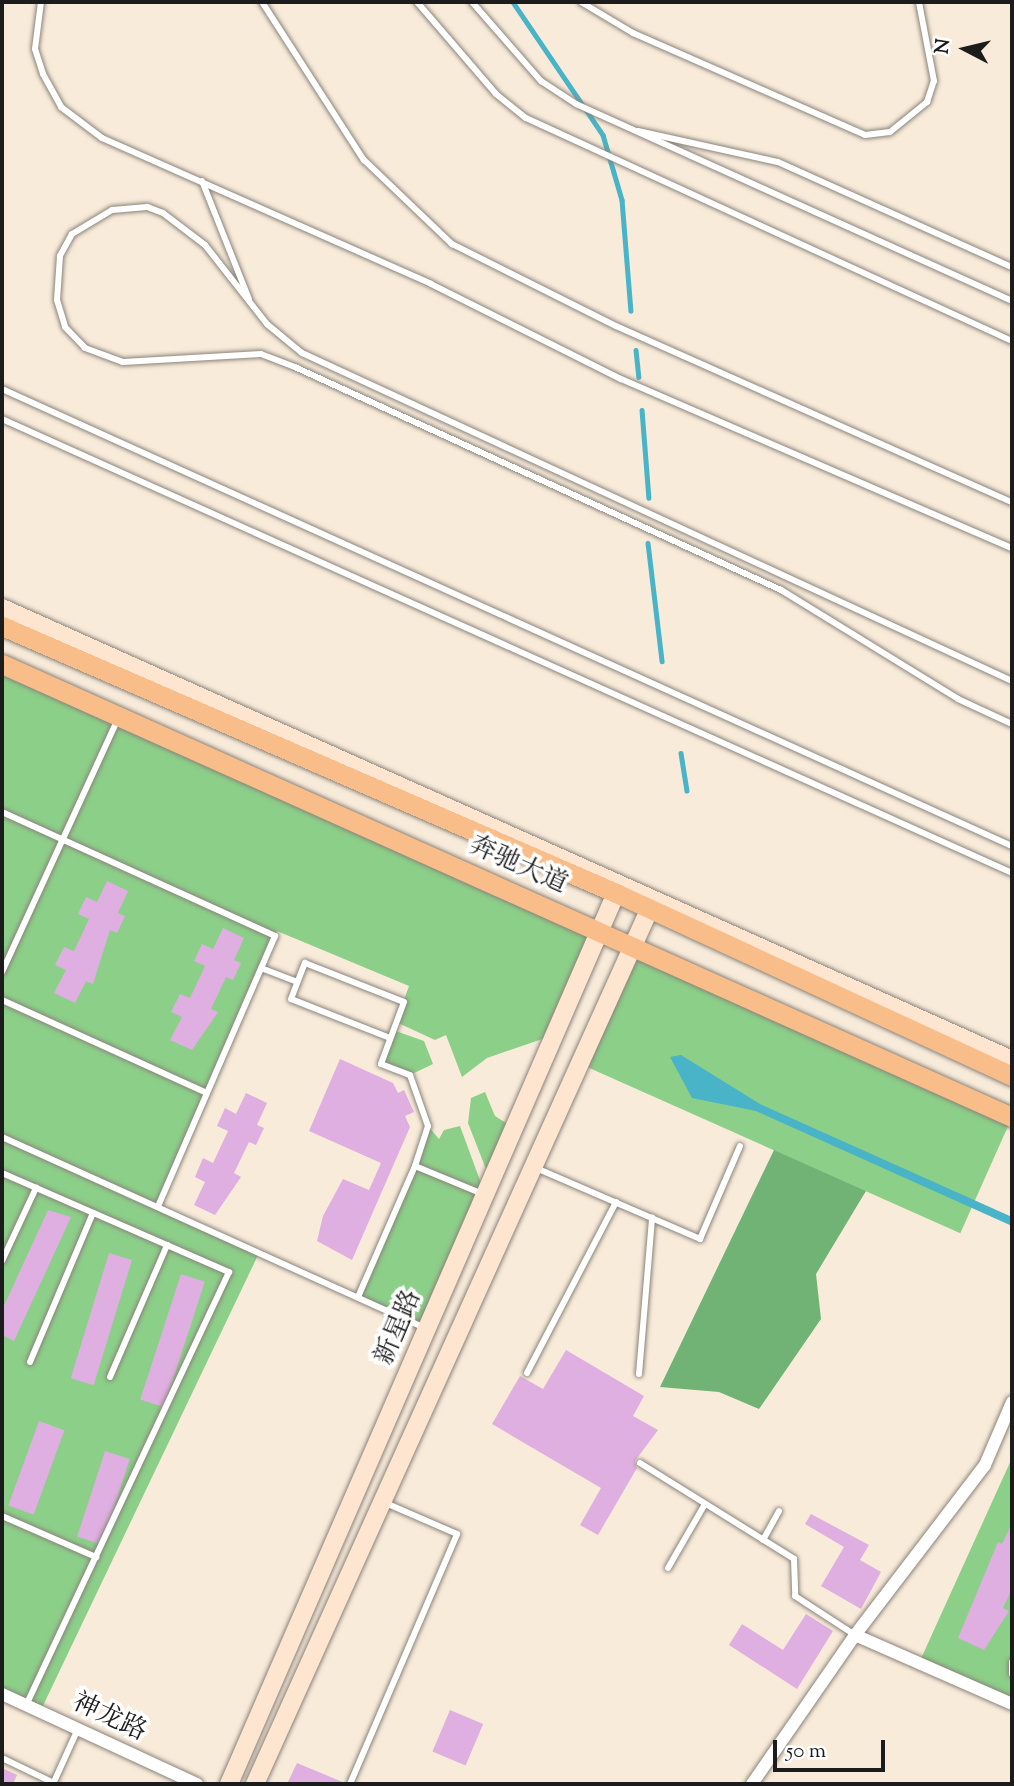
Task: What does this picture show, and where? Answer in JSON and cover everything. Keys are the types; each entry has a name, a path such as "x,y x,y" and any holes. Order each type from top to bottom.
{"main road":[{"path":"2,608 664,910 1012,1060"},
{"name":"奔驰大道","path":"2,626 616,893 664,910 1012,1076"},
{"name":"奔驰大道","path":"2,664 1012,1117"},
{"name":"新星路","path":"229,1784 616,893"},
{"name":"新星路","path":"255,1784 630,945 664,910"}],"street":[{"path":"752,1784 855,1634 985,1465 1012,1402"},
{"path":"855,1634 1012,1704"},
{"name":"神龙路","path":"2,1694 197,1784"}],"lane":[{"path":"41,2 35,48 61,107 102,138 431,284 621,379 1012,548"},
{"path":"262,2 364,160 452,244 616,326 1012,502"},
{"path":"417,2 496,94 526,118 619,163 1012,341"},
{"path":"472,2 541,81 576,104 1012,301"},
{"path":"581,2 646,39 865,135 890,132 927,102 934,81 919,2"},
{"path":"625,128 778,162 1012,267"},
{"path":"202,181 251,304"},
{"path":"1012,681 302,353 251,304 184,224 147,207 90,220 72,234 60,256 57,300 65,327 85,348 123,362 261,354 297,368 780,590 958,699 1012,724"},
{"path":"2,389 1012,846"},
{"path":"2,419 1012,873"},
{"path":"2,972 120,717"},
{"path":"2,812 275,936 158,1207"},
{"path":"358,1297 415,1166 428,1126 410,1075 380,1064 404,1002 305,963 291,999 390,1038"},
{"path":"261,968 298,982"},
{"path":"2,1000 207,1093"},
{"path":"2,1136 427,1329"},
{"path":"531,1166 700,1238 740,1146"},
{"path":"415,1166 485,1194"},
{"path":"2,1173 229,1272 26,1705"},
{"path":"2,1261 36,1188"},
{"path":"527,1373 616,1202"},
{"path":"30,1362 93,1213"},
{"path":"639,1374 653,1218"},
{"path":"110,1377 167,1245"},
{"path":"640,1463 794,1559 795,1596 855,1634"},
{"path":"350,1784 457,1534 382,1501"},
{"path":"668,1568 705,1504"},
{"path":"763,1540 779,1511"},
{"path":"2,1516 96,1557"},
{"path":"1012,1662 1012,1674"},
{"path":"2,1758 53,1784 78,1729"}],"green space":[{"path":"2,664 600,931 554,1035 487,1058 462,1077 446,1035 435,1040 396,1022 409,986 277,931 158,1207 259,1253 40,1712 2,1694"},
{"path":"630,945 1012,1115 960,1233 578,1063"},
{"path":"393,1030 424,1041 433,1064 410,1075 381,1064"},
{"path":"485,1092 495,1116 514,1128 491,1182 468,1123 471,1098"},
{"path":"428,1126 439,1139 444,1130 460,1126 485,1194 427,1329 358,1297"},
{"path":"774,1150 866,1191 816,1274 821,1319 759,1409 719,1392 660,1387"},
{"path":"1012,1458 1012,1704 919,1663"}],"water":[{"path":"681,1055 760,1104 1012,1217 1012,1226 756,1111 692,1098 670,1057"}],"building":[{"path":"107,881 128,891 118,913 125,916 117,933 110,930 93,984 86,981 75,1003 54,993 66,970 55,965 64,947 74,951 89,919 78,914 86,897 97,902"},
{"path":"223,928 244,938 234,960 241,963 233,980 226,977 211,1009 218,1012 192,1050 170,1040 182,1017 171,1012 180,994 190,998 205,966 194,961 202,944 213,949"},
{"path":"340,1059 393,1083 398,1093 404,1090 414,1112 405,1116 410,1127 352,1260 317,1241 323,1216 343,1179 369,1190 381,1163 309,1131"},
{"path":"246,1093 267,1103 257,1125 264,1128 256,1145 249,1142 234,1173 241,1177 215,1215 194,1205 205,1182 195,1177 203,1158 213,1163 228,1131 217,1126 225,1108 236,1114"},
{"path":"48,1210 71,1217 14,1341 2,1335 2,1310"},
{"path":"109,1253 132,1260 94,1385 71,1378"},
{"path":"181,1274 205,1282 164,1407 140,1400"},
{"path":"566,1350 644,1396 633,1416 658,1430 635,1461 637,1468 598,1535 580,1525 601,1488 492,1424 520,1376 543,1389"},
{"path":"39,1421 64,1430 34,1515 8,1506"},
{"path":"105,1451 130,1459 102,1545 77,1537"},
{"path":"811,1514 869,1545 860,1560 881,1572 861,1609 821,1586 844,1547 805,1524"},
{"path":"1012,1523 1012,1589 1003,1608 1009,1611 984,1650 958,1638 998,1542 1002,1544"},
{"path":"806,1614 833,1631 797,1689 729,1645 742,1624 783,1650"},
{"path":"450,1710 483,1724 466,1765 432,1751"},
{"path":"297,1763 345,1783 287,1784"},
{"path":"2,1768 17,1775 13,1784 2,1784"}],"waterway":[{"path":"513,2 603,135 622,200 631,311"},
{"path":"636,350 639,377"},
{"path":"642,410 649,498"},
{"path":"648,543 662,661"},
{"path":"681,753 687,791"}]}
